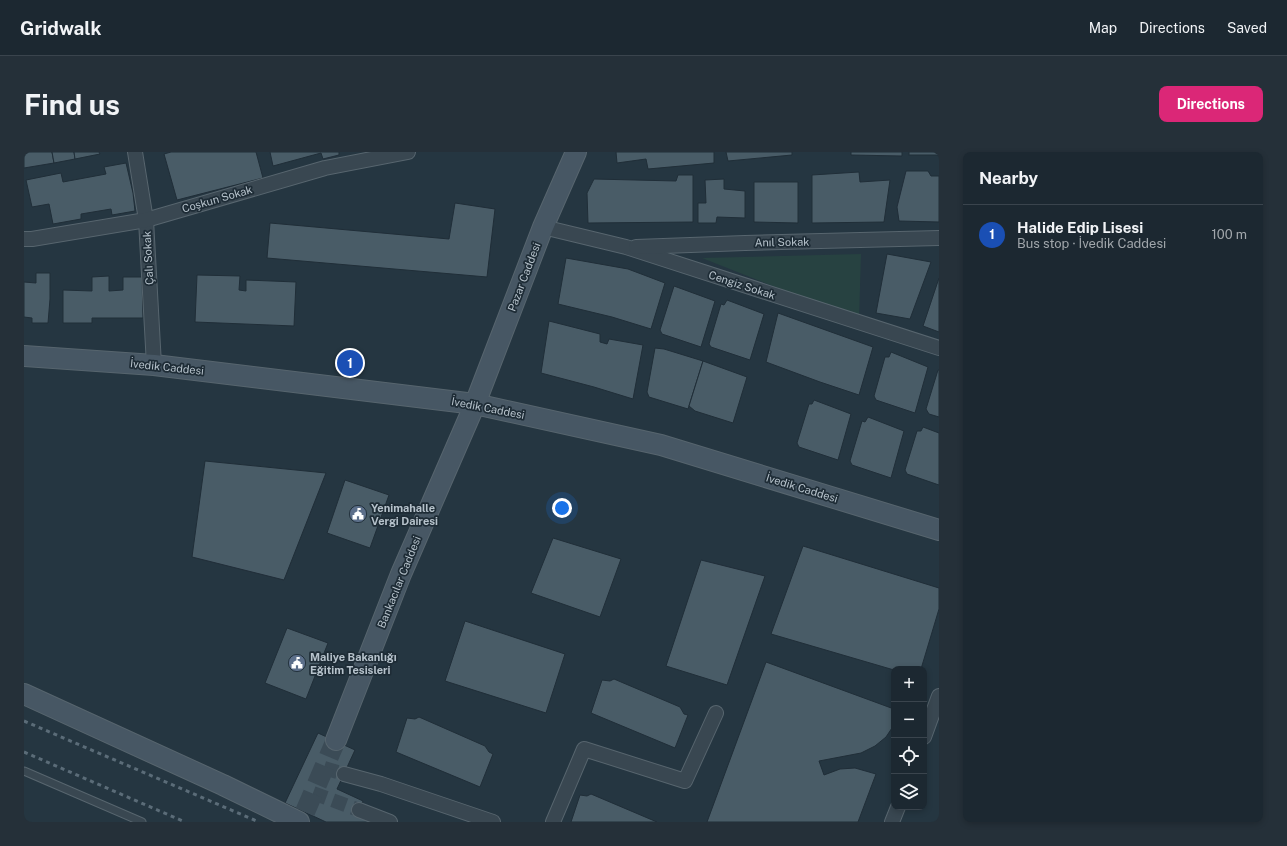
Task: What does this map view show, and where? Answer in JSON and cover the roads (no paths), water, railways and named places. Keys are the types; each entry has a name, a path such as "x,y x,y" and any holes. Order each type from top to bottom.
{"main road":[{"name":"Pazar Caddesi","path":"475,404 544,227 576,152"},
{"name":"İvedik Caddesi","path":"24,356 154,365 475,404 661,445 939,530"},
{"name":"Bankacılar Caddesi","path":"336,740 401,574 475,404"},
{"path":"24,694 301,819"}],"street":[{"name":"Çalı Sokak","path":"135,152 146,220 154,365"},
{"name":"Coşkun Sokak","path":"24,239 32,239 146,220 325,168 408,152"},
{"name":"Cengiz Sokak","path":"544,227 626,247 939,348"},
{"name":"Anıl Sokak","path":"626,247 939,238"},
{"path":"927,729 939,696"},
{"path":"554,822 584,749 685,781 716,713"},
{"path":"344,774 382,784 493,822"},
{"path":"359,810 390,822"},
{"path":"892,822 897,810"}],"lane":[{"path":"24,770 142,822"}],"tunnel":[{"path":"305,812 336,740"},
{"path":"324,768 344,774"},
{"path":"313,793 359,810"}],"railway":[{"path":"24,721 259,822"},
{"path":"24,752 185,822"}],"place":[{"name":"Halide Edip Lisesi","path":"350,363"},
{"name":"Yenimahalle Vergi Dairesi","path":"358,514"},
{"name":"Maliye Bakanlığı Eğitim Tesisleri","path":"297,663"}]}
